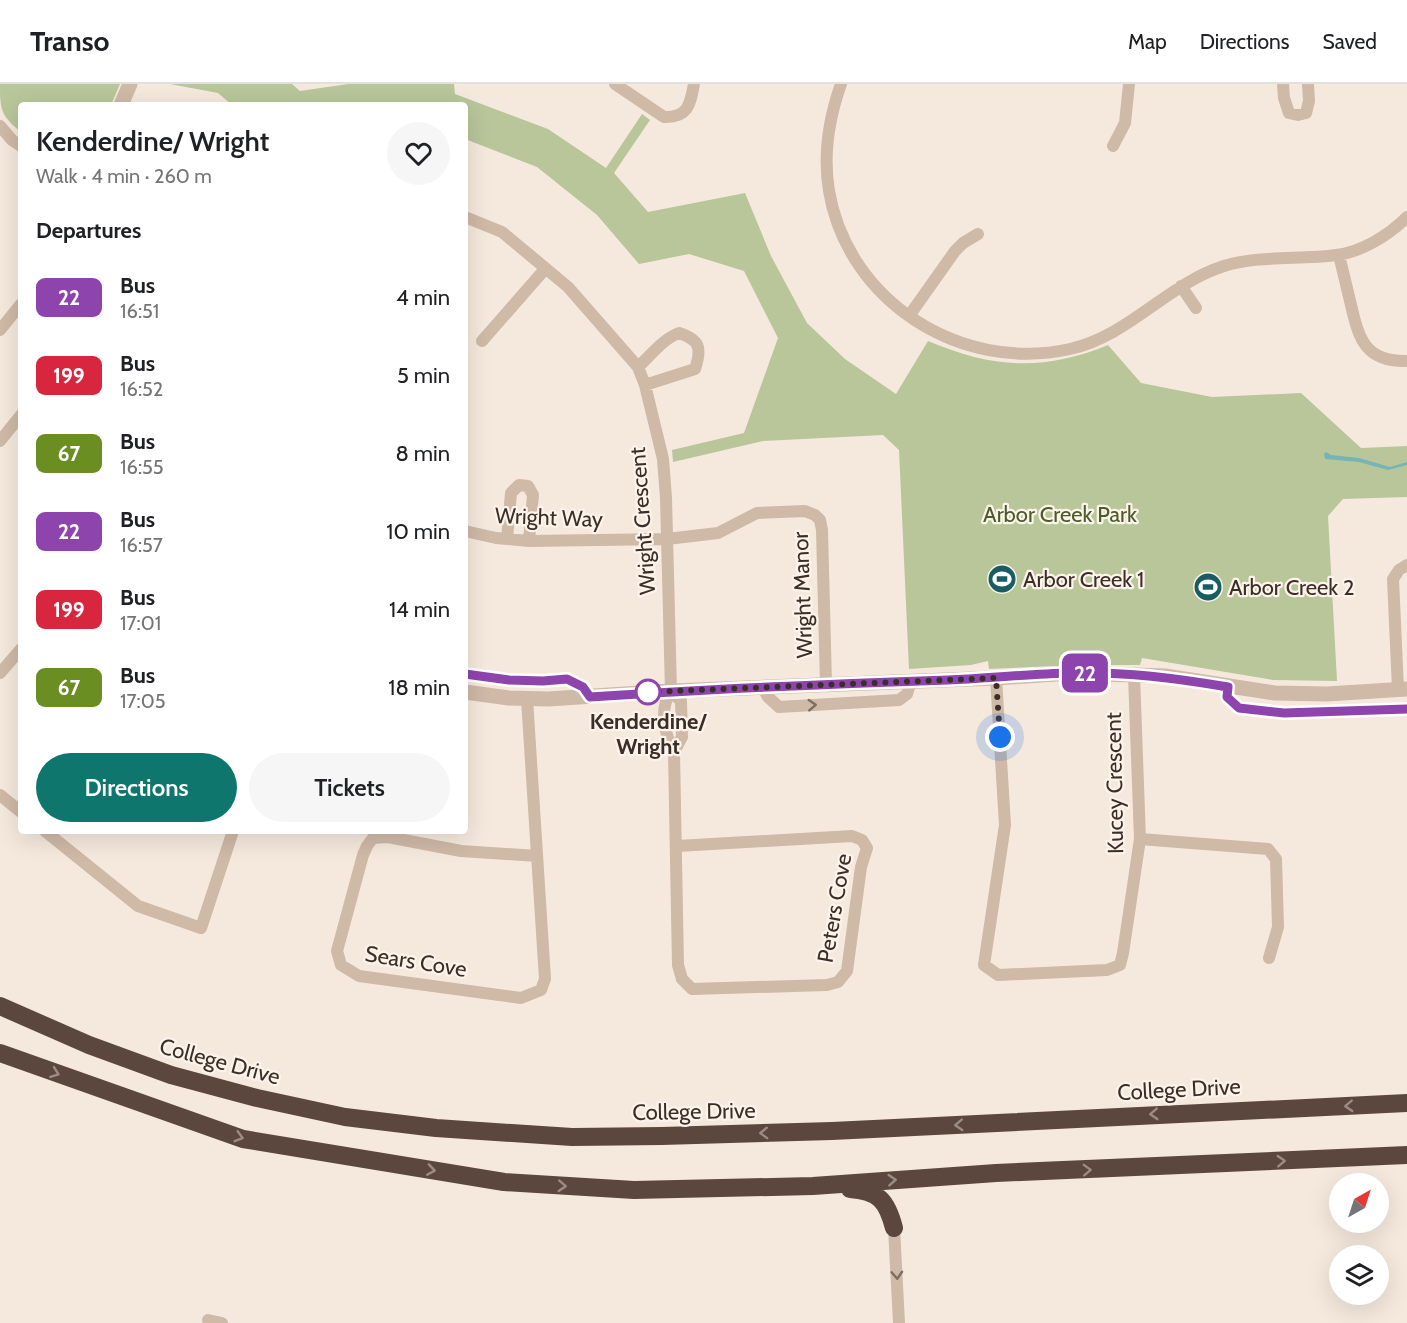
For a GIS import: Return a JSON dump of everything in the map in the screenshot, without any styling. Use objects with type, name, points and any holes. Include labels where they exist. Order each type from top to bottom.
[{"type":"highway","name":"College Drive","points":[[0,1006],[88,1045],[171,1075],[257,1098],[345,1117],[436,1128],[572,1137],[662,1136],[832,1131],[1407,1103]]},
{"type":"highway","points":[[0,1053],[243,1139],[504,1182],[634,1190],[813,1186],[996,1173],[1407,1155]]},
{"type":"highway","points":[[813,1186],[863,1190],[876,1195],[886,1204],[894,1228]]},
{"type":"street","points":[[122,102],[130,84]]},
{"type":"street","points":[[615,84],[664,117],[673,117],[681,116],[687,109],[691,102],[694,84]]},
{"type":"street","points":[[841,84],[830,128],[826,159],[829,191],[837,220],[851,252],[868,277],[888,299],[909,316],[944,337],[980,349],[1007,354],[1070,349],[1120,328],[1181,286],[1211,271],[1238,262],[1339,255],[1378,239],[1407,217]]},
{"type":"street","points":[[1113,146],[1125,123],[1129,84]]},
{"type":"street","points":[[1283,84],[1284,98],[1289,113],[1298,115],[1306,113],[1309,101],[1308,84]]},
{"type":"street","points":[[0,126],[18,144]]},
{"type":"street","name":"Wright Crescent","points":[[468,219],[501,232],[568,287],[638,367],[645,385],[663,459],[671,691]]},
{"type":"street","points":[[909,316],[955,251],[978,234]]},
{"type":"street","points":[[1339,255],[1358,333],[1367,347],[1375,354],[1384,359],[1407,361]]},
{"type":"street","points":[[482,341],[545,269]]},
{"type":"street","points":[[1181,286],[1196,308]]},
{"type":"street","points":[[0,330],[18,308]]},
{"type":"street","points":[[638,367],[668,337],[679,333],[692,337],[699,346],[700,356],[695,369],[645,385]]},
{"type":"street","points":[[0,441],[18,419]]},
{"type":"street","points":[[507,539],[511,493],[519,485],[528,486],[533,495],[529,541]]},
{"type":"street","name":"Wright Manor","points":[[667,539],[717,533],[757,513],[805,512],[815,515],[820,520],[822,530],[826,684]]},
{"type":"street","name":"Wright Way","points":[[468,532],[529,541],[667,539]]},
{"type":"street","points":[[468,692],[527,699],[590,697],[671,691],[1071,673],[1165,676],[1275,693],[1316,694],[1402,689],[1394,579],[1398,570],[1407,565]]},
{"type":"street","points":[[0,673],[18,652]]},
{"type":"street","points":[[468,674],[509,680],[567,679],[583,687],[590,697]]},
{"type":"street","name":"Kucey Crescent","points":[[996,678],[1005,825],[984,965],[998,975],[1107,970],[1120,965],[1124,953],[1140,839],[1134,675]]},
{"type":"street","points":[[763,688],[768,697],[778,706],[789,706],[899,700],[907,694],[911,681]]},
{"type":"street","points":[[1228,687],[1227,697],[1239,708],[1284,713],[1407,709]]},
{"type":"street","name":"Peters Cove","points":[[671,691],[681,701],[682,737],[674,752],[678,964],[682,980],[692,989],[827,985],[838,982],[847,971],[861,867],[867,848],[862,840],[852,836],[677,846]]},
{"type":"street","name":"Sears Cove","points":[[527,699],[537,856],[540,871],[545,979],[541,990],[521,998],[359,976],[341,965],[337,951],[363,855],[373,838],[388,837],[461,851],[537,856]]},
{"type":"street","points":[[0,795],[18,810]]},
{"type":"street","points":[[49,834],[138,906],[201,928],[232,834]]},
{"type":"street","points":[[1140,839],[1268,849],[1276,859],[1278,927],[1269,958]]},
{"type":"street","points":[[894,1228],[899,1323]]},
{"type":"street","points":[[208,1320],[222,1323]]},
{"type":"green space","points":[[0,84],[120,84],[112,102],[18,102],[18,129],[5,116],[0,100]]},
{"type":"green space","name":"Arbor Creek Park","points":[[170,84],[292,84],[300,91],[348,84],[454,84],[455,94],[548,129],[606,168],[642,114],[650,120],[614,173],[648,212],[745,193],[771,256],[807,323],[845,359],[896,394],[928,341],[974,357],[1017,363],[1061,360],[1108,345],[1141,383],[1212,397],[1301,393],[1361,448],[1407,446],[1407,497],[1343,499],[1328,516],[1337,681],[1273,680],[1142,658],[1140,665],[989,669],[988,661],[971,665],[909,669],[899,450],[883,435],[763,441],[673,462],[672,450],[744,433],[778,338],[744,271],[689,254],[639,264],[597,215],[537,167],[468,140],[468,102],[228,102],[218,93]]},
{"type":"water","points":[[1326,452],[1390,467],[1407,462],[1407,465],[1388,470],[1359,462],[1325,459]]},
{"type":"bus line","name":"22","points":[[468,674],[509,680],[567,679],[583,687],[590,697],[671,691],[1071,673],[1122,674],[1165,676],[1228,687],[1227,697],[1239,708],[1284,713],[1407,709]]},
{"type":"place","name":"Arbor Creek 1","points":[[1002,579]]},
{"type":"place","name":"Arbor Creek 2","points":[[1208,587]]},
{"type":"place","name":"Kenderdine/ Wright","points":[[648,692]]},
{"type":"route","points":[[648,692],[996,678],[1000,737]]}]
